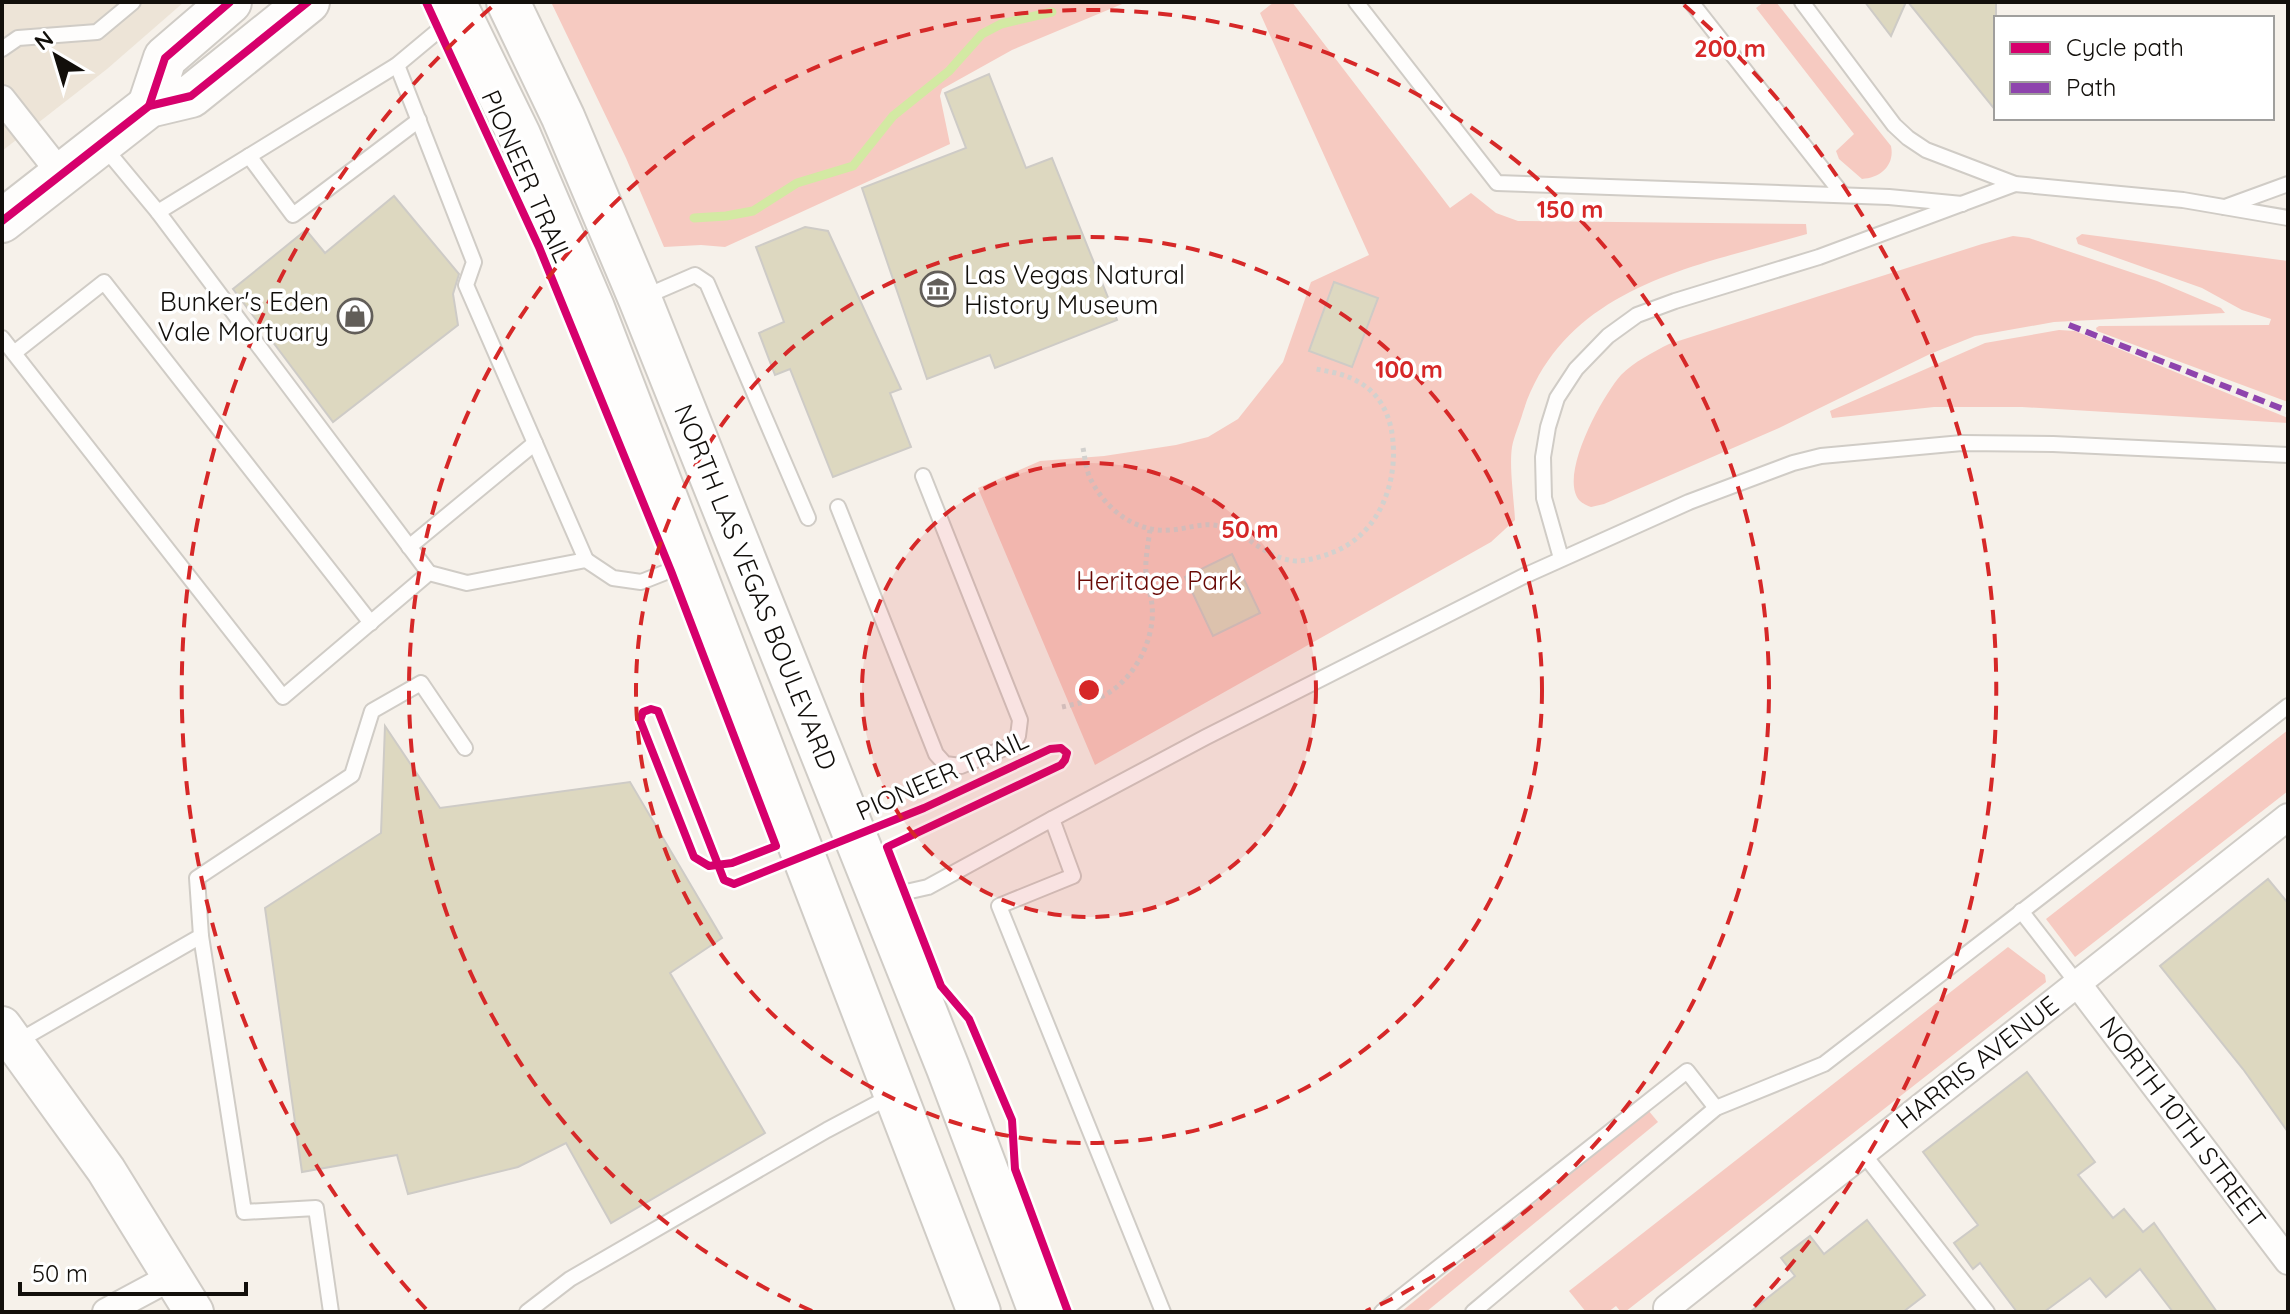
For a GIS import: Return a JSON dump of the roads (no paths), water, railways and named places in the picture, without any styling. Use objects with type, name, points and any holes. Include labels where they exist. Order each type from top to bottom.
[{"type":"main road","points":[[149,106],[165,58],[230,2]]},
{"type":"main road","points":[[2,221],[149,106],[191,96],[308,2]]},
{"type":"main road","name":"NORTH LAS VEGAS BOULEVARD","points":[[508,2],[563,117],[640,299],[948,1068],[1040,1312]]},
{"type":"main road","name":"NORTH LAS VEGAS BOULEVARD","points":[[457,7],[519,135],[593,308],[895,1094],[974,1310]]},
{"type":"main road","points":[[690,563],[739,543]]},
{"type":"main road","points":[[895,1094],[948,1068]]},
{"type":"street","points":[[2,99],[61,174]]},
{"type":"street","name":"HARRIS AVENUE","points":[[1668,1310],[1862,1152],[2285,825]]},
{"type":"street","name":"NORTH 10TH STREET","points":[[2077,983],[2288,1261]]},
{"type":"street","points":[[8,1034],[106,1170],[194,1312]]},
{"type":"street","points":[[106,1312],[173,1276]]},
{"type":"lane","points":[[2,49],[18,38],[97,32],[133,2]]},
{"type":"lane","points":[[1356,2],[1497,183],[1843,195],[1962,204]]},
{"type":"lane","points":[[1691,2],[1843,195]]},
{"type":"lane","points":[[1802,2],[1894,125],[1926,150],[2015,184],[2183,200],[2288,218]]},
{"type":"lane","points":[[158,212],[397,65],[457,7]]},
{"type":"lane","points":[[397,65],[474,262],[466,285],[586,560],[613,578],[641,582],[690,563]]},
{"type":"lane","points":[[249,156],[293,215],[419,120]]},
{"type":"lane","points":[[101,144],[158,212],[429,573],[467,583],[586,560]]},
{"type":"lane","points":[[1561,558],[1544,498],[1543,457],[1548,427],[1557,398],[1576,369],[1608,336],[1637,315],[1819,257],[2015,184]]},
{"type":"lane","points":[[2225,207],[2288,184]]},
{"type":"lane","points":[[640,299],[695,275],[707,283],[808,518]]},
{"type":"lane","points":[[14,353],[104,282],[371,623]]},
{"type":"lane","points":[[2,338],[283,697],[429,573]]},
{"type":"lane","points":[[409,547],[535,443]]},
{"type":"lane","points":[[877,894],[928,887],[1282,698],[1561,558],[1689,502],[1793,463],[1821,456],[1962,443],[2288,455]]},
{"type":"lane","points":[[838,507],[936,754],[945,764],[961,766],[1012,745],[1018,736],[1020,720],[923,476]]},
{"type":"lane","points":[[331,1312],[316,1208],[244,1212],[201,936],[197,878],[352,775],[372,711],[421,683],[465,748]]},
{"type":"lane","points":[[1473,1312],[1716,1108],[1824,1064],[2288,706]]},
{"type":"lane","points":[[1052,819],[1073,876],[999,906],[1163,1312]]},
{"type":"lane","points":[[2021,911],[2077,983]]},
{"type":"lane","points":[[8,1034],[201,936]]},
{"type":"lane","points":[[1382,1312],[1687,1071],[1716,1108]]},
{"type":"lane","points":[[527,1312],[570,1279],[809,1140],[895,1094]]},
{"type":"lane","points":[[1862,1152],[1987,1312]]},
{"type":"waterway","points":[[694,218],[753,211],[797,183],[853,166],[893,116],[949,71],[982,34],[1001,24],[1052,12]]},
{"type":"place","name":"Las Vegas Natural History Museum","points":[[938,289]]},
{"type":"place","name":"Bunker's Eden Vale Mortuary","points":[[355,316]]},
{"type":"park label","name":"Heritage Park","points":[[1159,580]]}]
